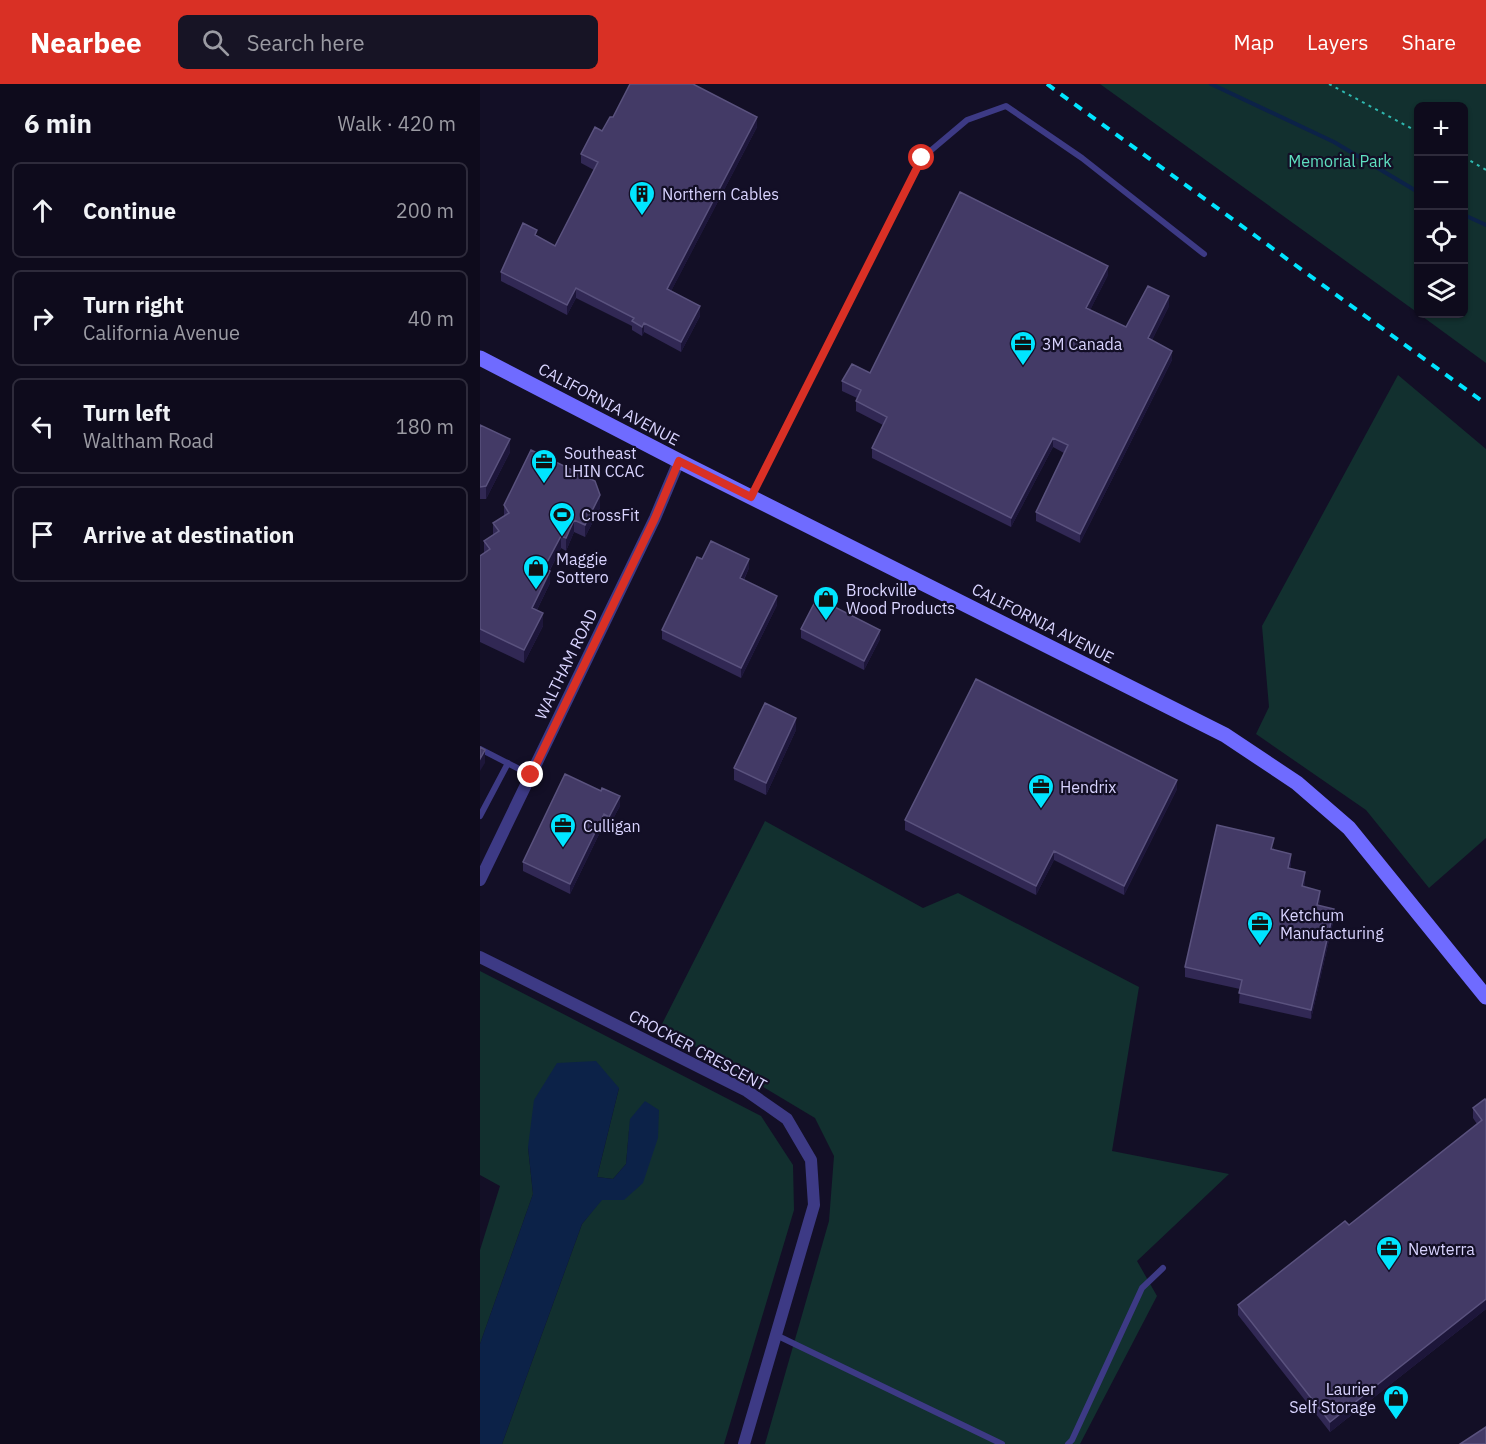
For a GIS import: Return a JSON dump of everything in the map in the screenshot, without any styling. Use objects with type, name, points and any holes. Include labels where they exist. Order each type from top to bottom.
[{"type":"street","name":"CALIFORNIA AVENUE","points":[[480,358],[679,461],[1225,735],[1297,783],[1349,828],[1486,998]]},
{"type":"street","name":"WALTHAM ROAD","points":[[480,880],[655,518],[679,461]]},
{"type":"street","name":"CROCKER CRESCENT","points":[[480,957],[747,1091],[787,1119],[811,1160],[814,1205],[744,1444]]},
{"type":"lane","points":[[751,497],[922,158],[967,120],[1006,106],[1082,158],[1204,254]]},
{"type":"lane","points":[[480,749],[531,775]]},
{"type":"lane","points":[[480,816],[508,763]]},
{"type":"lane","points":[[1068,1444],[1072,1440],[1142,1288],[1162,1268]]},
{"type":"lane","points":[[776,1335],[1002,1444]]},
{"type":"path","points":[[1329,84],[1414,129]]},
{"type":"path","points":[[1468,159],[1486,170]]},
{"type":"green space","name":"Memorial Park","points":[[1100,84],[1486,84],[1486,363],[1424,318],[1468,318],[1468,102],[1414,102],[1414,310]]},
{"type":"green space","points":[[1398,375],[1486,449],[1486,838],[1429,888],[1366,810],[1256,734],[1269,707],[1262,626]]},
{"type":"green space","points":[[765,821],[923,908],[958,893],[1139,987],[1112,1151],[1229,1174],[1137,1261],[1157,1296],[1080,1444],[765,1444],[829,1221],[834,1156],[815,1118],[661,1026]]},
{"type":"green space","points":[[480,971],[761,1116],[793,1165],[794,1210],[724,1444],[502,1444],[582,1224],[602,1199],[624,1200],[630,1119],[626,1164],[613,1179],[597,1177],[619,1088],[528,1147],[533,1194],[480,1344],[480,1250],[500,1186],[480,1175]]},
{"type":"water","points":[[596,1061],[619,1088],[597,1177],[613,1179],[626,1164],[630,1119],[645,1101],[659,1110],[658,1138],[643,1183],[624,1200],[602,1200],[582,1224],[502,1444],[480,1444],[480,1344],[533,1194],[528,1147],[534,1100],[557,1063]]},
{"type":"building","name":"Northern Cables","points":[[630,84],[693,84],[757,117],[667,289],[700,306],[681,342],[644,323],[642,327],[632,321],[634,318],[576,288],[567,305],[501,272],[523,223],[537,230],[535,235],[555,246],[598,162],[581,154],[595,127],[602,131],[610,117],[613,117]]},
{"type":"building","name":"3M Canada","points":[[960,192],[1108,266],[1086,308],[1126,327],[1148,286],[1169,296],[1148,338],[1172,351],[1080,534],[1036,512],[1068,445],[1053,438],[1011,518],[872,448],[887,417],[856,401],[861,390],[842,381],[852,364],[870,373]]},
{"type":"building","points":[[480,425],[510,439],[486,486],[480,487]]},
{"type":"building","points":[[531,450],[595,481],[600,495],[585,525],[574,520],[566,538],[561,536],[544,568],[550,571],[532,608],[543,613],[524,650],[480,629],[480,556],[490,549],[484,541],[499,531],[493,523],[509,513],[504,505]]},
{"type":"building","points":[[711,541],[749,559],[740,578],[777,596],[741,668],[662,630],[697,557],[702,559]]},
{"type":"building","points":[[817,598],[880,630],[864,661],[801,629]]},
{"type":"building","name":"Hendrix","points":[[976,679],[1177,780],[1124,886],[1054,851],[1036,886],[905,820]]},
{"type":"building","points":[[765,703],[796,718],[766,783],[734,768]]},
{"type":"building","points":[[480,747],[485,750],[480,759]]},
{"type":"building","name":"Culligan","points":[[565,774],[601,791],[602,788],[620,796],[609,817],[604,814],[570,884],[523,862]]},
{"type":"building","name":"Ketchum Manufacturing","points":[[1217,825],[1274,838],[1271,849],[1291,854],[1288,868],[1305,872],[1302,886],[1320,891],[1317,905],[1334,909],[1311,1010],[1239,993],[1242,980],[1185,967]]},
{"type":"building","name":"Newterra","points":[[1485,1099],[1486,1299],[1330,1422],[1238,1305],[1345,1221],[1349,1225],[1482,1120],[1473,1108]]},
{"type":"building","points":[[1486,1427],[1486,1444],[1460,1444]]},
{"type":"waterway","points":[[1211,84],[1334,142],[1414,190]]},
{"type":"waterway","points":[[1468,217],[1486,225]]},
{"type":"railway","points":[[1047,84],[1486,404]]},
{"type":"place","name":"Northern Cables","points":[[642,217]]},
{"type":"place","name":"3M Canada","points":[[1023,367]]},
{"type":"place","name":"Southeast LHIN CCAC","points":[[544,485]]},
{"type":"place","name":"CrossFit","points":[[562,538]]},
{"type":"place","name":"Maggie Sottero","points":[[536,591]]},
{"type":"place","name":"Brockville Wood Products","points":[[826,622]]},
{"type":"place","name":"Hendrix","points":[[1041,810]]},
{"type":"place","name":"Culligan","points":[[563,849]]},
{"type":"place","name":"Ketchum Manufacturing","points":[[1260,947]]},
{"type":"place","name":"Newterra","points":[[1389,1272]]},
{"type":"place","name":"Laurier Self Storage","points":[[1396,1421]]},
{"type":"route","points":[[531,775],[655,518],[679,461],[751,497],[819,358],[922,158]]}]
